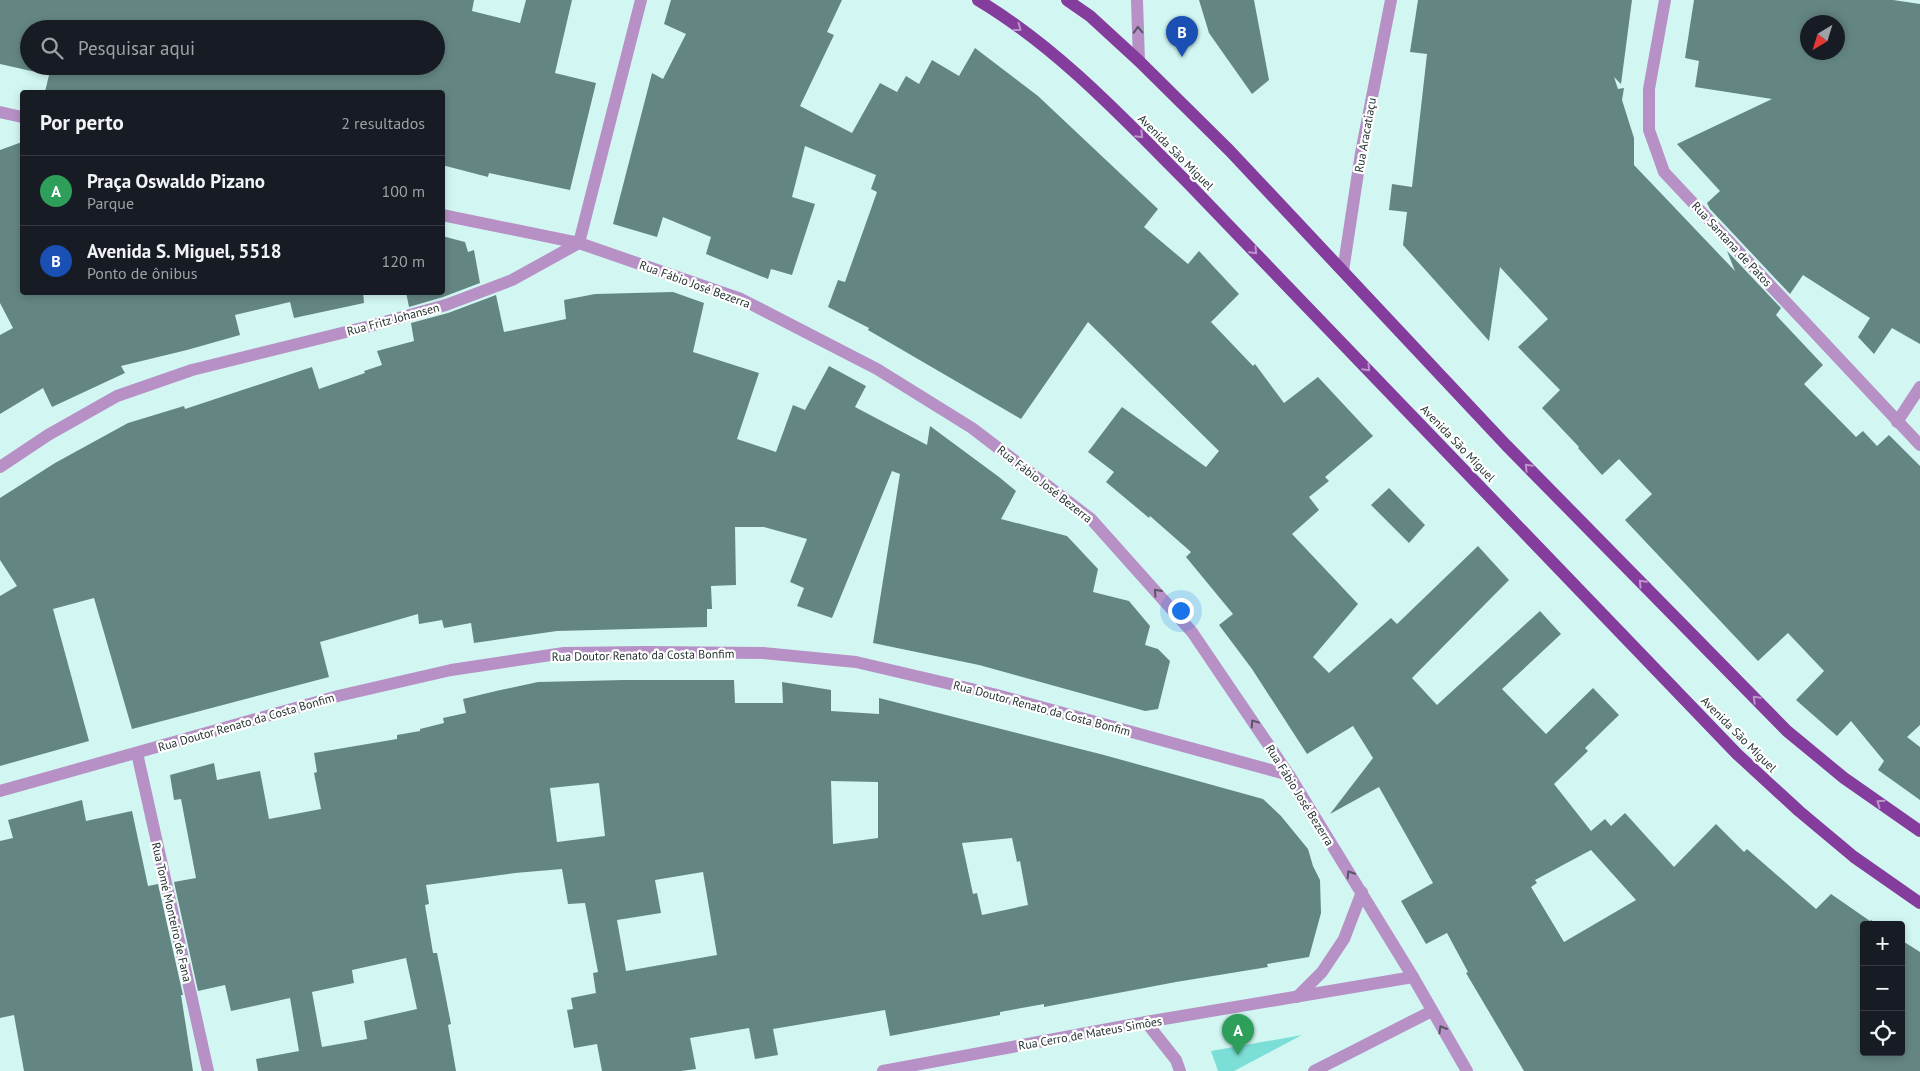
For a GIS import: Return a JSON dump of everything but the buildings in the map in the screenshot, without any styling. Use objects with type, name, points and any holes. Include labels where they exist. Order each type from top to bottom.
[{"type":"main road","name":"Avenida São Miguel","points":[[978,0],[1049,50],[1104,100],[1180,175],[1738,754],[1799,812],[1854,857],[1920,903]]},
{"type":"main road","points":[[1067,0],[1090,16],[1139,61],[1230,151],[1506,445],[1787,731],[1844,778],[1920,831]]},
{"type":"street","points":[[579,243],[641,0]]},
{"type":"street","points":[[1137,0],[1139,61]]},
{"type":"street","name":"Rua Aracatiaçu","points":[[1343,270],[1361,153],[1391,0]]},
{"type":"street","name":"Rua Santana de Patos","points":[[1665,0],[1649,90],[1649,130],[1664,172],[1920,445]]},
{"type":"street","points":[[0,112],[20,117]]},
{"type":"street","name":"Rua Fábio José Bezerra","points":[[445,216],[579,243],[741,299],[876,369],[972,428],[1091,519],[1192,632],[1289,775],[1362,892],[1467,1071]]},
{"type":"street","name":"Rua Fritz Johansen","points":[[0,467],[48,435],[117,396],[192,370],[370,326],[446,305],[512,280],[579,243]]},
{"type":"street","points":[[1897,422],[1920,387]]},
{"type":"street","name":"Rua Doutor Renato da Costa Bonfim","points":[[0,791],[338,696],[451,670],[564,653],[763,653],[856,662],[984,691],[1289,775]]},
{"type":"street","name":"Rua Tomé Monteiro de Fana","points":[[137,753],[208,1071]]},
{"type":"street","points":[[1297,997],[1322,972],[1344,939],[1362,892]]},
{"type":"street","name":"Rua Cerro de Mateus Simões","points":[[883,1071],[1146,1022],[1413,977]]},
{"type":"street","points":[[1314,1071],[1432,1011]]},
{"type":"street","points":[[1146,1022],[1176,1060],[1180,1071]]},
{"type":"shaded area","points":[[1302,1035],[1234,1071],[1218,1071],[1211,1051]]},
{"type":"place","name":"Avenida S. Miguel, 5518","points":[[1182,57]]},
{"type":"place","name":"Praça Oswaldo Pizano","points":[[1238,1055]]}]
